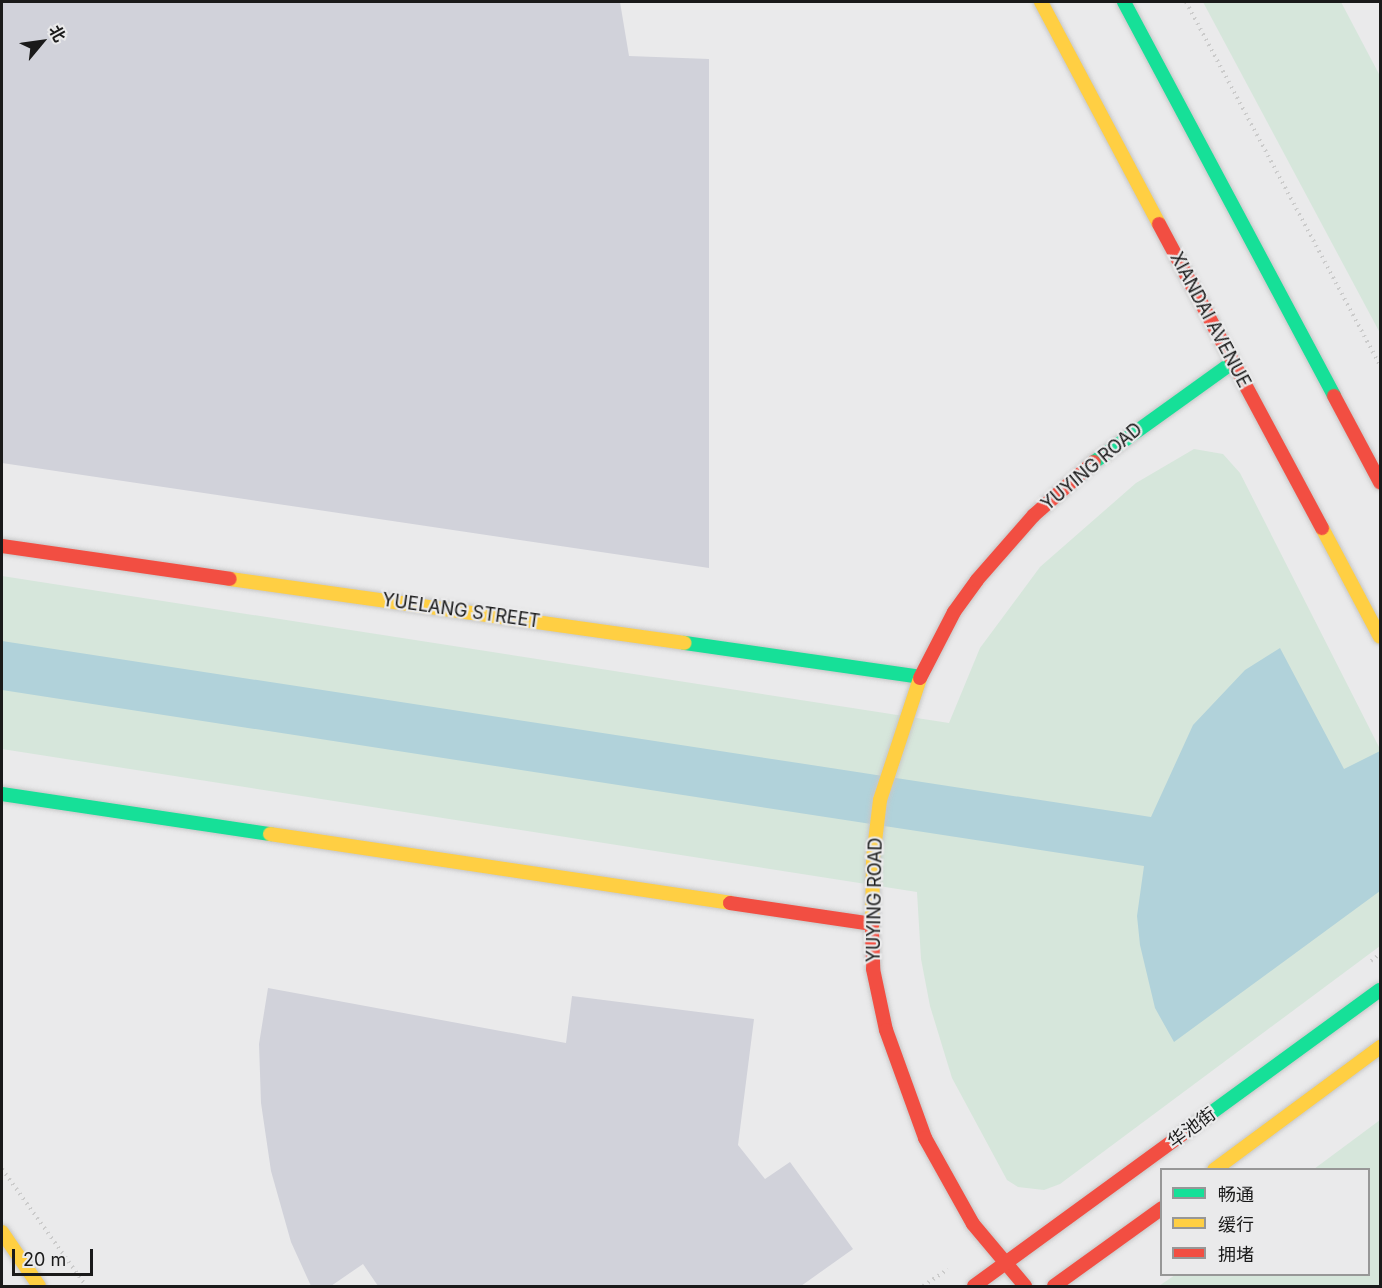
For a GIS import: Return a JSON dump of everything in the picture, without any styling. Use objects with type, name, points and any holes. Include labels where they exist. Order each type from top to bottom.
[{"type":"street","name":"XIANDAI AVENUE","points":[[1041,2],[1380,637]]},
{"type":"street","points":[[1124,2],[1380,482]]},
{"type":"street","name":"YUYING ROAD","points":[[1025,1287],[973,1224],[925,1138],[901,1080],[873,969],[873,858],[880,800],[897,738],[920,677],[954,612],[977,580],[1034,515],[1130,433],[1233,363]]},
{"type":"street","name":"YUELANG STREET","points":[[2,546],[920,677]]},
{"type":"street","points":[[2,794],[872,924]]},
{"type":"street","name":"华池街","points":[[974,1287],[1380,990]]},
{"type":"street","points":[[1217,1168],[1380,1047]]},
{"type":"street","points":[[1054,1287],[1160,1209]]},
{"type":"street","points":[[2,1232],[39,1287]]},
{"type":"path","points":[[1186,2],[1380,366]]},
{"type":"path","points":[[2,1169],[86,1287]]},
{"type":"green space","points":[[1203,2],[1341,2],[1380,76],[1380,333]]},
{"type":"green space","points":[[1194,449],[1223,454],[1240,473],[1380,749],[1380,946],[1060,1184],[1044,1190],[1018,1187],[1007,1180],[952,1078],[930,1006],[921,959],[917,892],[2,749],[2,576],[949,723],[980,648],[1040,567],[1136,483]]},
{"type":"green space","points":[[1380,1120],[1380,1286],[1159,1286],[1174,1276],[1370,1276],[1370,1168],[1315,1168]]},
{"type":"water","points":[[2,641],[1151,817],[1193,725],[1245,670],[1280,648],[1344,769],[1380,751],[1380,891],[1174,1042],[1155,1008],[1140,945],[1137,916],[1144,866],[2,690]]},
{"type":"building","points":[[2,2],[620,2],[629,56],[709,59],[709,568],[2,463]]},
{"type":"building","points":[[268,988],[566,1043],[572,996],[754,1019],[738,1145],[765,1179],[790,1162],[853,1249],[801,1286],[378,1286],[363,1264],[331,1286],[311,1286],[291,1242],[271,1171],[261,1103],[259,1044]]},
{"type":"traffic: fast","points":[[1124,2],[1334,396]]},
{"type":"traffic: fast","points":[[1094,462],[1232,363]]},
{"type":"traffic: fast","points":[[685,643],[920,677]]},
{"type":"traffic: fast","points":[[2,794],[270,834]]},
{"type":"traffic: fast","points":[[1185,1132],[1380,990]]},
{"type":"traffic: slow","points":[[1041,2],[1159,224]]},
{"type":"traffic: slow","points":[[1322,528],[1380,637]]},
{"type":"traffic: slow","points":[[230,579],[685,643]]},
{"type":"traffic: slow","points":[[872,932],[873,858],[880,800],[920,678]]},
{"type":"traffic: slow","points":[[270,834],[730,903]]},
{"type":"traffic: slow","points":[[1217,1168],[1380,1047]]},
{"type":"traffic: slow","points":[[2,1232],[39,1286]]},
{"type":"traffic: jam","points":[[1159,224],[1322,528]]},
{"type":"traffic: jam","points":[[1334,396],[1380,482]]},
{"type":"traffic: jam","points":[[920,678],[954,612],[977,580],[1034,515],[1094,462]]},
{"type":"traffic: jam","points":[[2,546],[230,579]]},
{"type":"traffic: jam","points":[[730,903],[872,924]]},
{"type":"traffic: jam","points":[[872,932],[873,969],[886,1030],[925,1138],[973,1224],[1025,1286]]},
{"type":"traffic: jam","points":[[974,1286],[1185,1132]]},
{"type":"traffic: jam","points":[[1054,1286],[1160,1209]]}]
